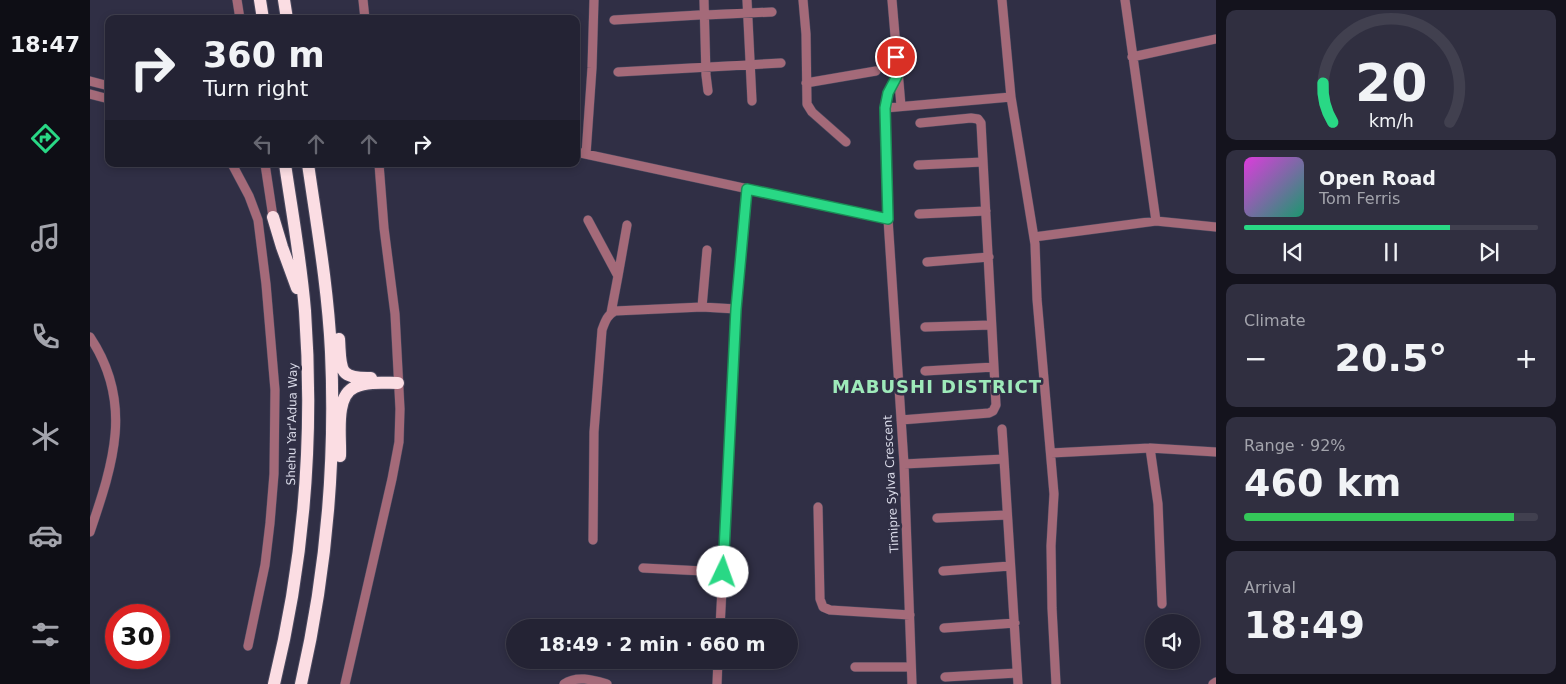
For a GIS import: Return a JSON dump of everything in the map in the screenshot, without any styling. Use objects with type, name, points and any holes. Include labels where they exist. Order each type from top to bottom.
[{"type":"highway","points":[[260,0],[262,15]]},
{"type":"highway","points":[[284,0],[286,15]]},
{"type":"highway","name":"Shehu Yar'Adua Way","points":[[274,684],[287,628],[303,520],[307,467],[308,416],[305,311],[285,167]]},
{"type":"highway","points":[[301,684],[320,588],[330,497],[332,448],[331,351],[326,290],[308,167]]},
{"type":"highway","points":[[273,217],[305,311]]},
{"type":"highway","points":[[326,290],[338,329],[342,367],[347,375],[358,378],[398,379]]},
{"type":"highway","points":[[330,497],[339,463],[341,407],[344,396],[351,389],[362,385],[398,379]]},
{"type":"street","points":[[237,0],[239,15]]},
{"type":"street","points":[[363,0],[365,15]]},
{"type":"street","points":[[594,0],[592,68],[581,153],[888,219]]},
{"type":"street","points":[[698,0],[702,15]]},
{"type":"street","points":[[704,0],[702,15],[708,91]]},
{"type":"street","points":[[747,0],[752,101]]},
{"type":"street","points":[[803,0],[806,34],[807,104],[812,112],[846,142]]},
{"type":"street","name":"Timipre Sylva Crescent","points":[[892,0],[901,106]]},
{"type":"street","points":[[1002,0],[1011,97],[1034,237],[1037,299],[1054,494],[1051,546],[1056,684]]},
{"type":"street","points":[[1125,0],[1156,221]]},
{"type":"street","points":[[614,20],[772,12]]},
{"type":"street","points":[[1132,57],[1216,39]]},
{"type":"street","points":[[618,72],[705,70],[781,64]]},
{"type":"street","points":[[806,82],[876,71]]},
{"type":"street","name":"Timipre Sylva Crescent","points":[[897,76],[888,93],[885,108],[888,219],[904,464],[912,684]]},
{"type":"street","points":[[90,81],[105,85]]},
{"type":"street","points":[[90,94],[105,98]]},
{"type":"street","points":[[885,108],[1011,97]]},
{"type":"street","points":[[901,420],[989,413],[994,411],[996,405],[981,123],[978,119],[920,123]]},
{"type":"street","points":[[918,165],[984,162]]},
{"type":"street","points":[[234,167],[249,196],[258,220],[266,284],[275,390],[274,466],[270,523],[265,565],[248,646]]},
{"type":"street","points":[[265,167],[273,217]]},
{"type":"street","points":[[345,684],[399,442],[395,314],[384,228],[379,167]]},
{"type":"street","points":[[720,619],[736,309],[747,189]]},
{"type":"street","points":[[919,214],[986,211]]},
{"type":"street","points":[[588,220],[618,276]]},
{"type":"street","points":[[1034,237],[1156,221],[1216,227]]},
{"type":"street","points":[[611,313],[627,225]]},
{"type":"street","points":[[702,307],[707,250]]},
{"type":"street","points":[[927,262],[989,257]]},
{"type":"street","points":[[593,540],[594,432],[602,330],[605,320],[615,311],[702,307],[736,309]]},
{"type":"street","points":[[925,327],[991,325]]},
{"type":"street","points":[[90,337],[108,371],[115,402],[117,426],[114,450],[100,504],[90,532]]},
{"type":"street","points":[[925,371],[994,367]]},
{"type":"street","points":[[1002,429],[1018,684]]},
{"type":"street","points":[[1051,453],[1150,448],[1216,452]]},
{"type":"street","points":[[1150,448],[1158,504],[1162,604]]},
{"type":"street","points":[[904,464],[1004,459]]},
{"type":"street","points":[[818,507],[820,599],[823,607],[830,610],[910,616]]},
{"type":"street","points":[[937,518],[1007,515]]},
{"type":"street","points":[[943,571],[1010,566]]},
{"type":"street","points":[[644,568],[723,572]]},
{"type":"street","points":[[944,628],[1015,623]]},
{"type":"street","points":[[854,667],[912,667]]},
{"type":"street","points":[[717,684],[718,669]]},
{"type":"street","points":[[945,677],[1017,673]]},
{"type":"street","points":[[564,684],[571,679],[586,679],[607,684]]},
{"type":"district","name":"MABUSHI DISTRICT","points":[[937,387]]},
{"type":"route","points":[[723,572],[736,309],[747,189],[888,219],[885,108],[888,93],[897,76],[896,57]]}]
